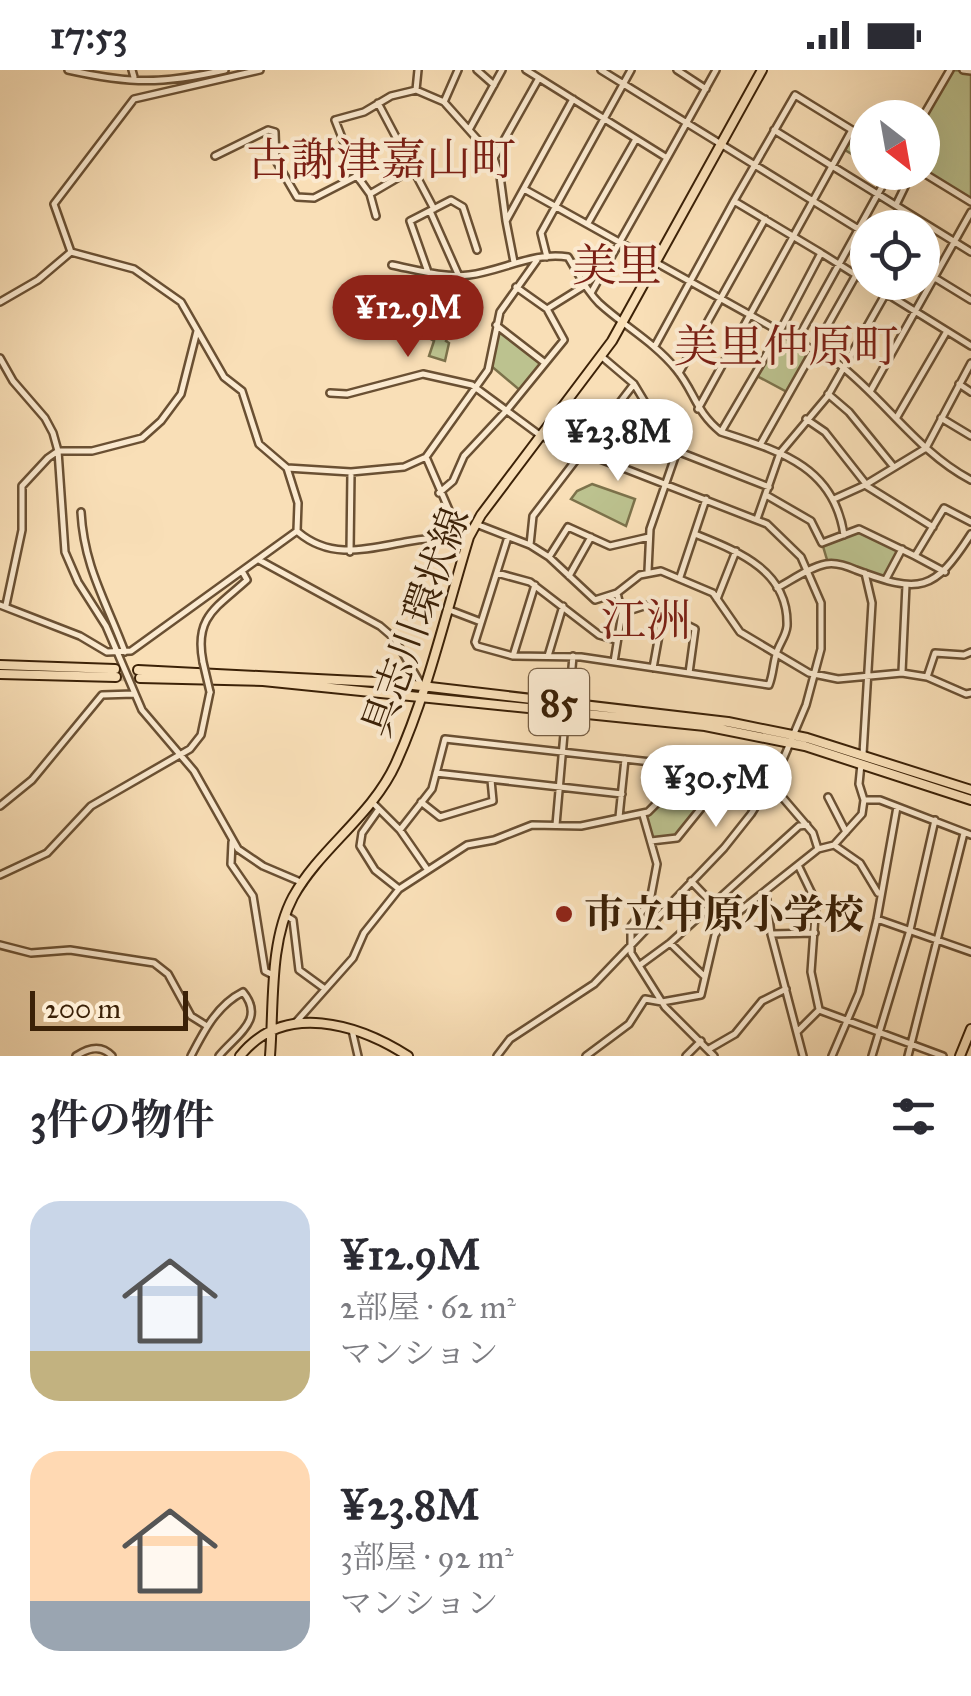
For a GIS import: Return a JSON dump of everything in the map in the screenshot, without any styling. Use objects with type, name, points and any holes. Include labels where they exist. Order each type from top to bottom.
[{"type":"main road","name":"具志川環状線","points":[[270,1056],[285,915],[303,883],[376,806],[395,766],[421,691],[469,537],[622,321],[762,70]]},
{"type":"main road","points":[[0,665],[116,673],[0,674]]},
{"type":"main road","name":"85","points":[[139,674],[421,691],[705,726],[793,739],[971,790]]},
{"type":"main road","name":"85","points":[[862,759],[971,800]]},
{"type":"main road","points":[[240,1056],[272,1031],[297,1022],[352,1030],[408,1056]]},
{"type":"main road","points":[[960,1056],[971,1029]]},
{"type":"street","points":[[68,70],[119,81],[157,82],[225,70]]},
{"type":"street","points":[[71,252],[54,204],[134,99],[260,70]]},
{"type":"street","points":[[416,90],[418,70]]},
{"type":"street","points":[[444,102],[458,70]]},
{"type":"street","points":[[476,70],[494,86]]},
{"type":"street","points":[[469,130],[502,70]]},
{"type":"street","points":[[526,70],[667,158]]},
{"type":"street","points":[[600,70],[850,225]]},
{"type":"street","points":[[547,257],[541,233],[631,70]]},
{"type":"street","points":[[677,70],[706,88]]},
{"type":"street","points":[[590,293],[716,70]]},
{"type":"street","points":[[932,100],[950,70]]},
{"type":"street","points":[[963,70],[971,71]]},
{"type":"street","points":[[494,158],[538,78]]},
{"type":"street","points":[[376,216],[370,194],[358,176],[335,120],[364,112],[391,96],[416,90],[444,102],[494,158],[514,262]]},
{"type":"street","points":[[655,346],[795,95],[852,130],[698,409]]},
{"type":"street","points":[[506,221],[572,99]]},
{"type":"street","points":[[378,103],[432,210],[458,274]]},
{"type":"street","points":[[214,156],[268,130],[275,132],[276,161],[297,197],[314,198],[358,176]]},
{"type":"street","points":[[774,130],[971,252]]},
{"type":"street","points":[[588,224],[636,139]]},
{"type":"street","points":[[370,194],[412,170]]},
{"type":"street","points":[[940,183],[971,202]]},
{"type":"street","points":[[524,189],[844,368],[871,390],[926,448],[971,480]]},
{"type":"street","points":[[868,210],[880,190]]},
{"type":"street","points":[[896,205],[903,190]]},
{"type":"street","points":[[428,272],[410,220],[450,200],[463,207],[477,250]]},
{"type":"street","points":[[734,201],[850,272]]},
{"type":"street","points":[[940,269],[971,212]]},
{"type":"street","points":[[679,373],[765,219]]},
{"type":"street","points":[[796,342],[850,243]]},
{"type":"street","points":[[0,302],[38,280],[71,252]]},
{"type":"street","points":[[71,252],[120,263],[160,284],[186,307],[224,377],[242,391],[259,444],[287,468],[298,503],[298,531]]},
{"type":"street","points":[[721,432],[821,253]]},
{"type":"street","points":[[392,265],[467,276],[514,262],[568,257],[590,293],[655,346],[679,373],[698,409],[721,432],[780,453],[806,468],[840,508],[844,534]]},
{"type":"street","points":[[287,468],[351,472],[404,467],[426,457],[490,366],[496,324],[537,260]]},
{"type":"street","points":[[940,281],[971,300]]},
{"type":"street","points":[[547,310],[584,286]]},
{"type":"street","points":[[760,445],[850,286]]},
{"type":"street","points":[[440,493],[453,482],[464,456],[564,340],[547,310],[516,288]]},
{"type":"street","points":[[757,519],[780,453],[828,394],[882,300]]},
{"type":"street","points":[[898,300],[971,346]]},
{"type":"street","points":[[871,390],[922,300]]},
{"type":"street","points":[[496,324],[545,363]]},
{"type":"street","points":[[198,328],[181,394],[161,421],[142,438],[92,450],[58,451],[22,486],[22,530],[3,605],[39,623],[80,636],[107,652],[132,651],[298,531]]},
{"type":"street","points":[[897,417],[948,331]]},
{"type":"street","points":[[600,356],[634,384],[666,439],[677,450],[769,486]]},
{"type":"street","points":[[0,358],[45,418],[58,451],[65,552],[122,652]]},
{"type":"street","points":[[834,499],[926,448],[971,363]]},
{"type":"street","points":[[0,377],[7,372]]},
{"type":"street","points":[[330,393],[347,394],[430,373],[477,388],[541,436],[757,519],[789,542],[810,570],[822,614],[822,638],[814,675],[793,739],[771,784],[740,830],[586,991],[510,1038],[497,1056]]},
{"type":"street","points":[[530,545],[533,516],[634,384]]},
{"type":"street","points":[[959,384],[971,392]]},
{"type":"street","points":[[828,394],[849,412],[893,466]]},
{"type":"street","points":[[607,418],[666,439]]},
{"type":"street","points":[[941,418],[971,436]]},
{"type":"street","points":[[806,419],[825,432],[866,484],[933,527]]},
{"type":"street","points":[[648,572],[650,537],[677,450]]},
{"type":"street","points":[[426,457],[459,533],[469,537]]},
{"type":"street","points":[[350,552],[351,472]]},
{"type":"street","points":[[766,495],[812,521],[822,543],[859,529],[945,572]]},
{"type":"street","points":[[680,578],[706,499]]},
{"type":"street","points":[[915,556],[944,508],[971,522]]},
{"type":"street","points":[[82,512],[88,561],[134,694],[148,720],[194,771],[232,842],[263,866],[303,883]]},
{"type":"street","points":[[476,524],[530,545],[549,557],[595,600],[617,593],[648,572],[661,570],[680,578],[713,593],[740,632],[814,675],[838,680],[902,674],[927,677],[971,693]]},
{"type":"street","points":[[549,557],[568,526],[610,546],[650,537]]},
{"type":"street","points":[[298,531],[331,549],[350,552],[404,542],[469,537]]},
{"type":"street","points":[[508,537],[477,646],[513,656],[573,656],[769,685],[787,623],[777,588],[757,562],[695,534]]},
{"type":"street","points":[[777,588],[828,563],[906,585],[927,581],[945,572],[971,534]]},
{"type":"street","points":[[569,576],[591,537]]},
{"type":"street","points":[[886,579],[902,549]]},
{"type":"street","points":[[717,599],[736,551]]},
{"type":"street","points":[[258,559],[380,626],[394,638],[421,691]]},
{"type":"street","points":[[0,876],[48,854],[92,806],[190,749],[201,734],[210,692],[198,639],[203,622],[248,580],[242,570]]},
{"type":"street","points":[[497,573],[535,585],[599,635],[616,640]]},
{"type":"street","points":[[586,1056],[630,1024],[645,999],[662,1002],[701,995],[714,935],[818,849],[834,844],[862,814],[864,800],[859,784],[872,603],[865,573]]},
{"type":"street","points":[[513,656],[535,585]]},
{"type":"street","points":[[902,674],[906,585]]},
{"type":"street","points":[[614,662],[622,613],[617,593]]},
{"type":"street","points":[[548,656],[563,606]]},
{"type":"street","points":[[622,613],[646,606],[694,629],[689,672]]},
{"type":"street","points":[[446,610],[481,622]]},
{"type":"street","points":[[653,668],[663,613]]},
{"type":"street","points":[[927,677],[935,653],[971,652]]},
{"type":"street","points":[[556,824],[573,656]]},
{"type":"street","points":[[0,806],[32,780],[102,696],[134,694]]},
{"type":"street","points":[[400,830],[432,789],[445,739],[731,768],[762,797]]},
{"type":"street","points":[[619,818],[626,759]]},
{"type":"street","points":[[297,1022],[353,958],[364,933],[399,888],[468,845],[532,825],[581,826],[643,815],[656,804],[660,763]]},
{"type":"street","points":[[651,842],[677,838],[732,774],[731,768]]},
{"type":"street","points":[[436,773],[622,794]]},
{"type":"street","points":[[421,802],[440,818],[493,800],[492,780]]},
{"type":"street","points":[[771,784],[807,825],[818,849]]},
{"type":"street","points":[[828,797],[846,832]]},
{"type":"street","points":[[864,800],[880,800],[968,834],[908,1056]]},
{"type":"street","points":[[399,888],[375,870],[360,846],[376,806],[400,830],[427,869]]},
{"type":"street","points":[[832,1056],[859,993],[898,807]]},
{"type":"street","points":[[643,815],[656,864],[650,901],[632,926],[631,953],[662,1002],[714,1056]]},
{"type":"street","points":[[872,1056],[910,930],[935,820]]},
{"type":"street","points":[[640,965],[670,943],[799,826],[807,825]]},
{"type":"street","points":[[232,842],[231,864],[253,896],[264,970],[276,976]]},
{"type":"street","points":[[834,844],[860,863],[880,895]]},
{"type":"street","points":[[799,867],[816,902],[811,972],[820,1010]]},
{"type":"street","points":[[691,881],[733,918]]},
{"type":"street","points":[[766,893],[771,934],[803,1056]]},
{"type":"street","points":[[650,901],[663,912]]},
{"type":"street","points":[[285,915],[294,920],[299,970],[325,989]]},
{"type":"street","points":[[877,919],[971,952]]},
{"type":"street","points":[[771,934],[814,933]]},
{"type":"street","points":[[670,943],[705,977]]},
{"type":"street","points":[[0,945],[31,953],[70,950],[154,963],[168,974],[191,1016],[207,1026]]},
{"type":"street","points":[[709,1049],[735,1034],[762,1002],[786,989]]},
{"type":"street","points":[[191,1056],[207,1026],[230,998],[244,992],[253,1016],[249,1026],[219,1056]]},
{"type":"street","points":[[820,1010],[943,1056]]},
{"type":"street","points":[[798,1031],[820,1010]]},
{"type":"street","points":[[352,1030],[358,1056]]},
{"type":"street","points":[[686,1056],[701,1041]]},
{"type":"street","points":[[76,1056],[95,1048],[107,1050],[112,1056]]},
{"type":"green space","points":[[950,70],[971,71],[971,202],[940,183],[940,100],[932,100]]},
{"type":"green space","points":[[442,293],[475,293],[475,304],[462,308],[446,341],[449,343],[445,361],[429,356],[434,341],[424,335]]},
{"type":"green space","points":[[495,324],[545,363],[522,392],[490,365]]},
{"type":"green space","points":[[779,333],[813,352],[789,393],[755,375]]},
{"type":"green space","points":[[592,484],[635,499],[626,526],[571,499],[577,491]]},
{"type":"green space","points":[[859,529],[902,549],[886,579],[828,563],[822,543]]},
{"type":"green space","points":[[663,759],[731,767],[675,838],[651,841],[643,815],[655,804]]},
{"type":"tunnel","points":[[116,677],[140,678]]},
{"type":"place","name":"市立中原小学校","points":[[564,914]]},
{"type":"district","name":"古謝津嘉山町","points":[[381,159]]},
{"type":"district","name":"美里","points":[[617,265]]},
{"type":"district","name":"美里仲原町","points":[[786,346]]},
{"type":"district","name":"江洲","points":[[646,620]]}]
